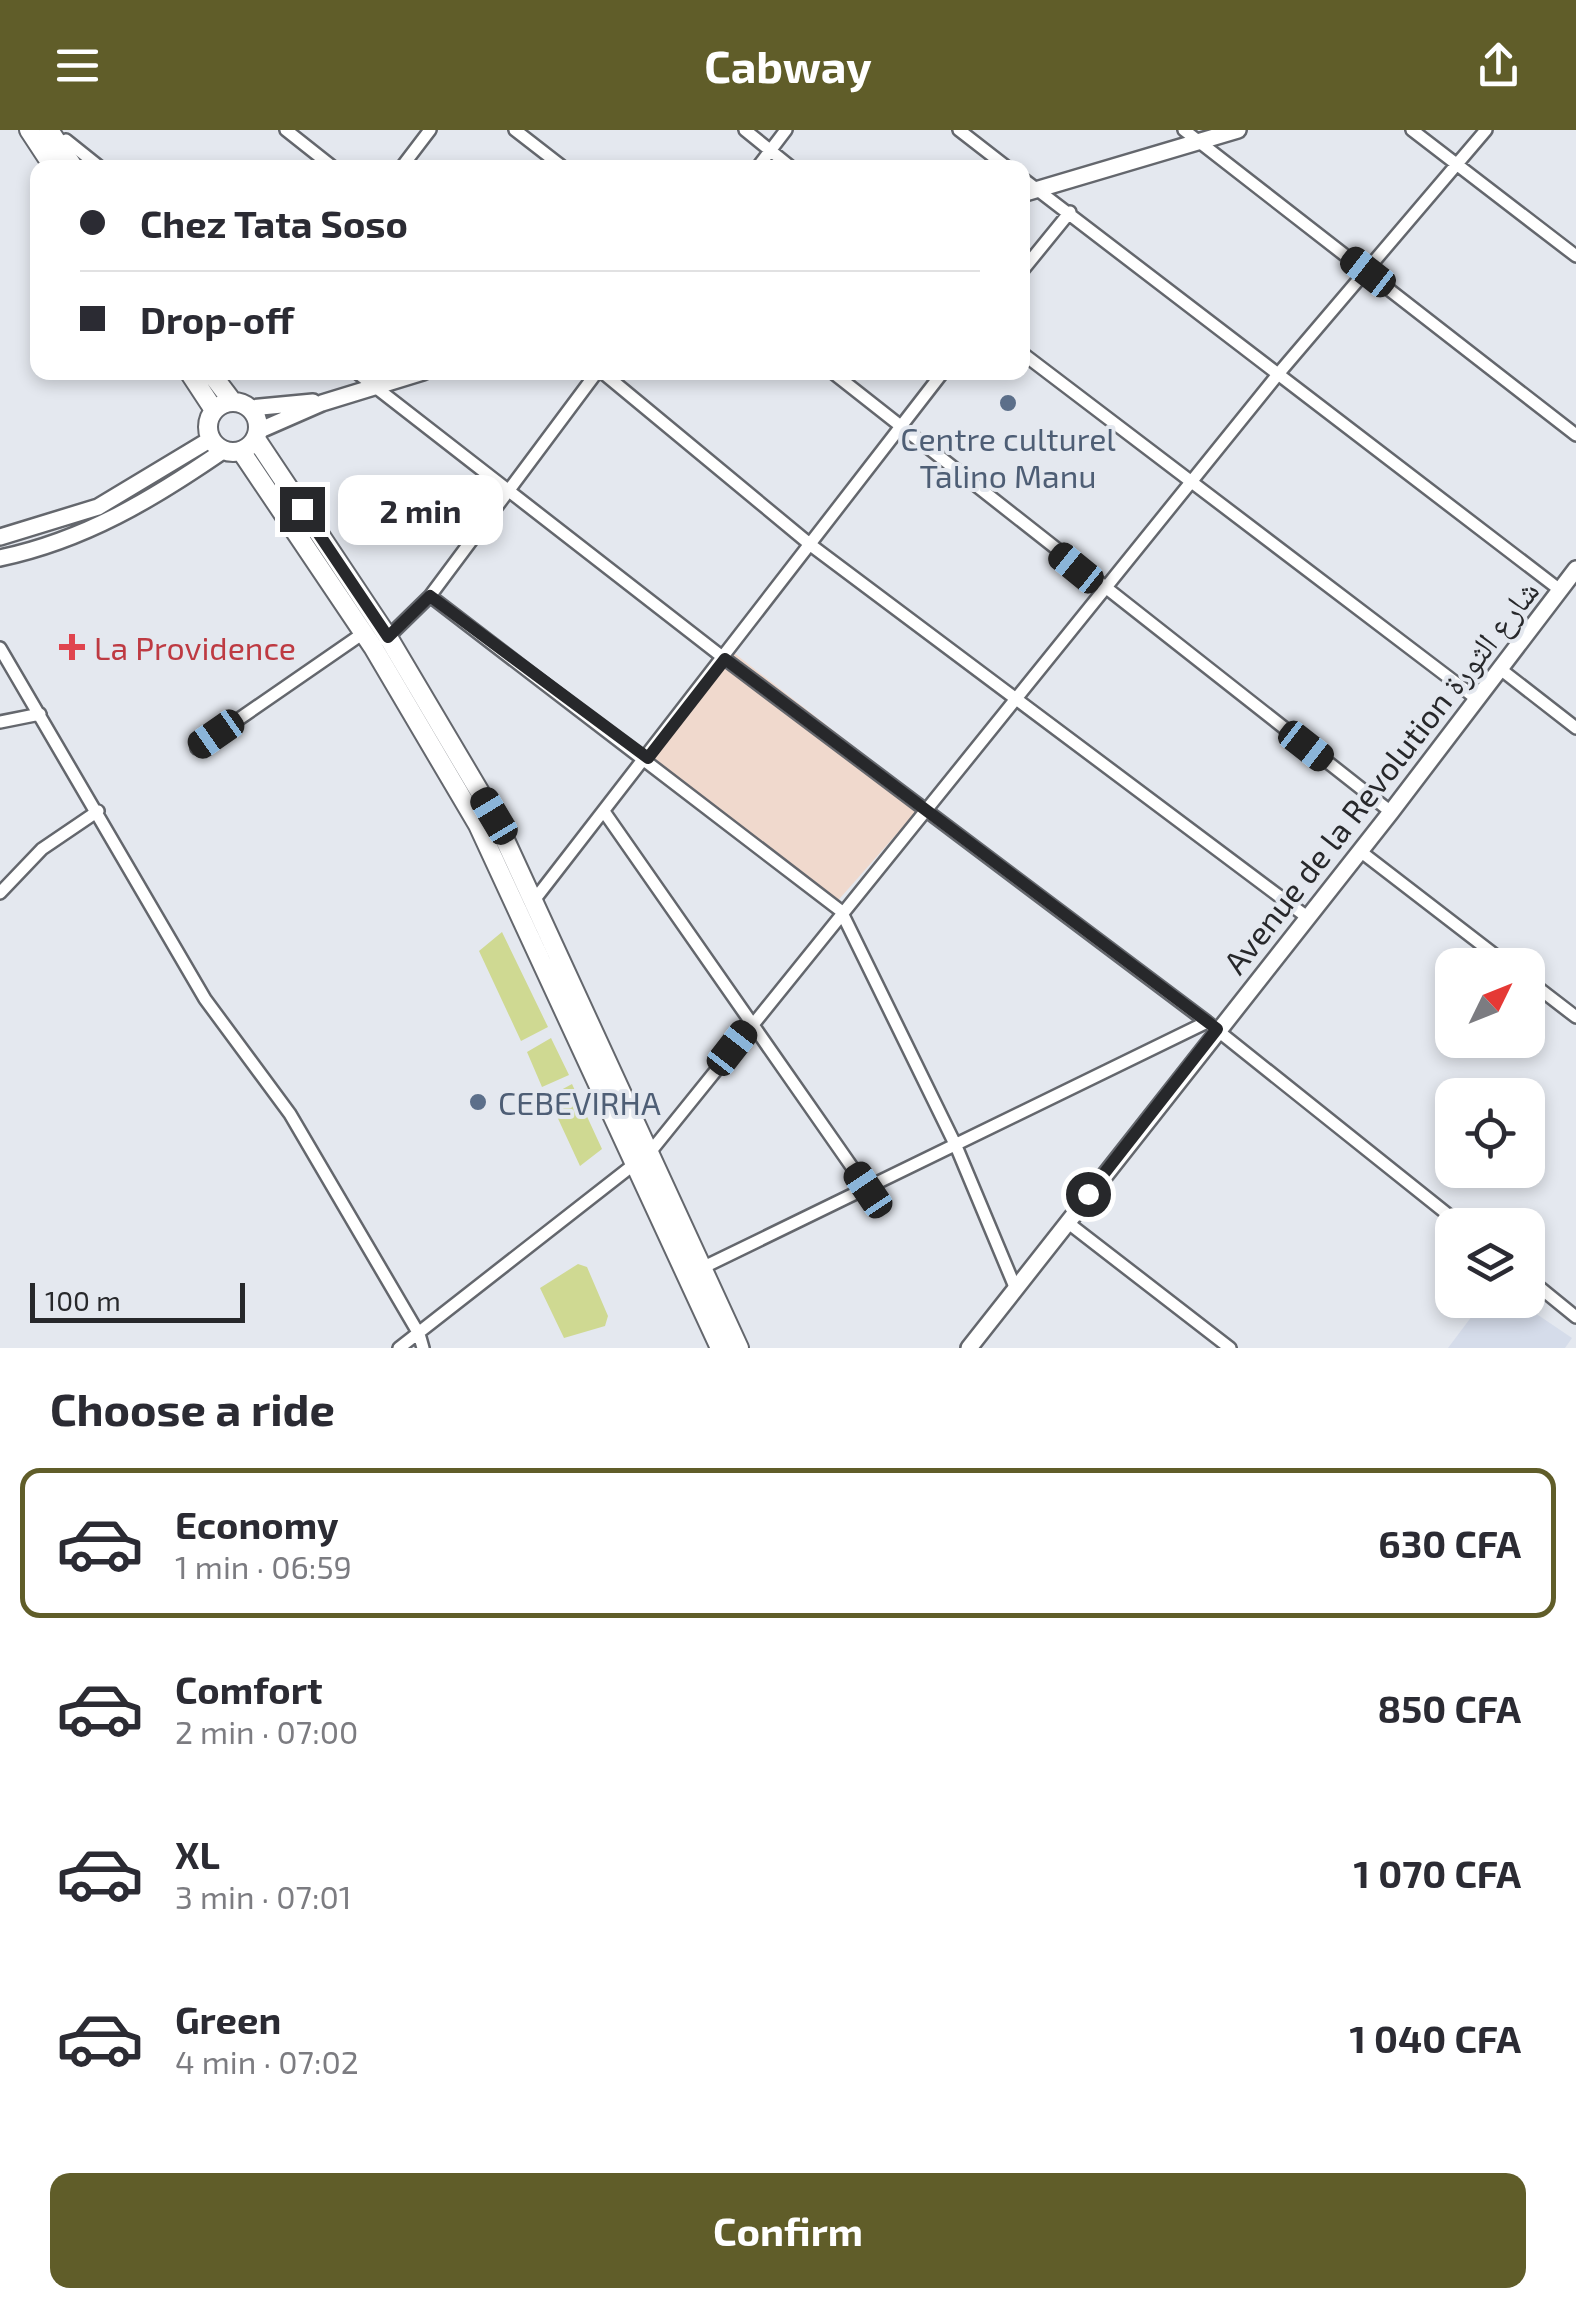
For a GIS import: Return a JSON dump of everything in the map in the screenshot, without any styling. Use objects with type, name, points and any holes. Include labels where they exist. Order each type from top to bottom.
[{"type":"main road","points":[[29,130],[58,144]]},
{"type":"main road","points":[[194,380],[214,410]]},
{"type":"main road","points":[[216,380],[232,402],[250,408],[238,442]]},
{"type":"main road","points":[[232,402],[214,410],[208,427],[238,442],[374,639]]},
{"type":"main road","points":[[238,442],[374,639],[528,907],[651,1151],[740,1348]]},
{"type":"main road","points":[[528,907],[633,1165],[720,1348]]},
{"type":"street","points":[[286,130],[324,160]]},
{"type":"street","points":[[407,160],[430,130]]},
{"type":"street","points":[[515,130],[554,160]]},
{"type":"street","points":[[745,130],[782,160]]},
{"type":"street","points":[[763,160],[786,130]]},
{"type":"street","points":[[959,130],[998,160]]},
{"type":"street","points":[[1184,130],[1576,435]]},
{"type":"street","points":[[1030,191],[1238,130]]},
{"type":"street","points":[[1412,130],[1576,256]]},
{"type":"street","points":[[400,1348],[651,1151],[841,910],[1017,700],[1189,483],[1486,130]]},
{"type":"street","points":[[58,144],[87,160]]},
{"type":"street","points":[[1030,191],[1070,212],[1560,590]]},
{"type":"street","points":[[1030,260],[1070,212]]},
{"type":"street","points":[[1030,359],[1477,700]]},
{"type":"street","points":[[365,380],[725,659],[1212,1025],[1440,1208]]},
{"type":"street","points":[[0,538],[98,507],[322,402],[394,380]]},
{"type":"street","points":[[197,748],[374,639],[430,596],[593,380]]},
{"type":"street","points":[[609,380],[812,546],[1307,917]]},
{"type":"street","points":[[842,380],[1105,592],[1391,812]]},
{"type":"street","points":[[528,907],[725,659],[937,380]]},
{"type":"street","points":[[250,408],[322,402]]},
{"type":"street","points":[[0,558],[37,550],[112,522],[238,442]]},
{"type":"street","name":"Avenue de la Revolution شارع الثورة","points":[[969,1348],[1212,1025],[1360,851],[1576,569]]},
{"type":"street","points":[[430,596],[648,758],[841,910],[956,1146],[1015,1287]]},
{"type":"street","points":[[0,648],[98,810],[205,1000],[290,1114],[420,1334],[423,1348]]},
{"type":"street","points":[[1499,668],[1576,728]]},
{"type":"street","points":[[0,722],[40,714]]},
{"type":"street","points":[[0,893],[42,849],[98,810]]},
{"type":"street","points":[[605,813],[868,1190]]},
{"type":"street","points":[[1360,851],[1486,948]]},
{"type":"street","points":[[1545,993],[1576,1018]]},
{"type":"street","points":[[704,1267],[1212,1025]]},
{"type":"street","points":[[1067,1222],[1230,1348]]},
{"type":"street","points":[[1545,1292],[1576,1317]]},
{"type":"shaded area","points":[[734,653],[925,802],[834,905],[646,758]]},
{"type":"shaded area","points":[[1470,1318],[1543,1318],[1572,1338],[1565,1348],[1448,1348]]},
{"type":"green space","points":[[502,932],[548,1027],[521,1041],[479,951]]},
{"type":"green space","points":[[551,1038],[569,1075],[542,1087],[527,1052]]},
{"type":"green space","points":[[572,1084],[602,1149],[580,1166],[548,1097]]},
{"type":"green space","points":[[578,1264],[587,1267],[608,1316],[605,1326],[564,1338],[540,1288]]},
{"type":"place","name":"Centre culturel Talino Manu","points":[[1008,403]]},
{"type":"place","name":"La Providence","points":[[72,647]]},
{"type":"place","name":"CEBEVIRHA","points":[[478,1102]]},
{"type":"route","points":[[302,509],[388,637],[430,596],[648,758],[725,659],[1217,1029],[1088,1194]]}]
